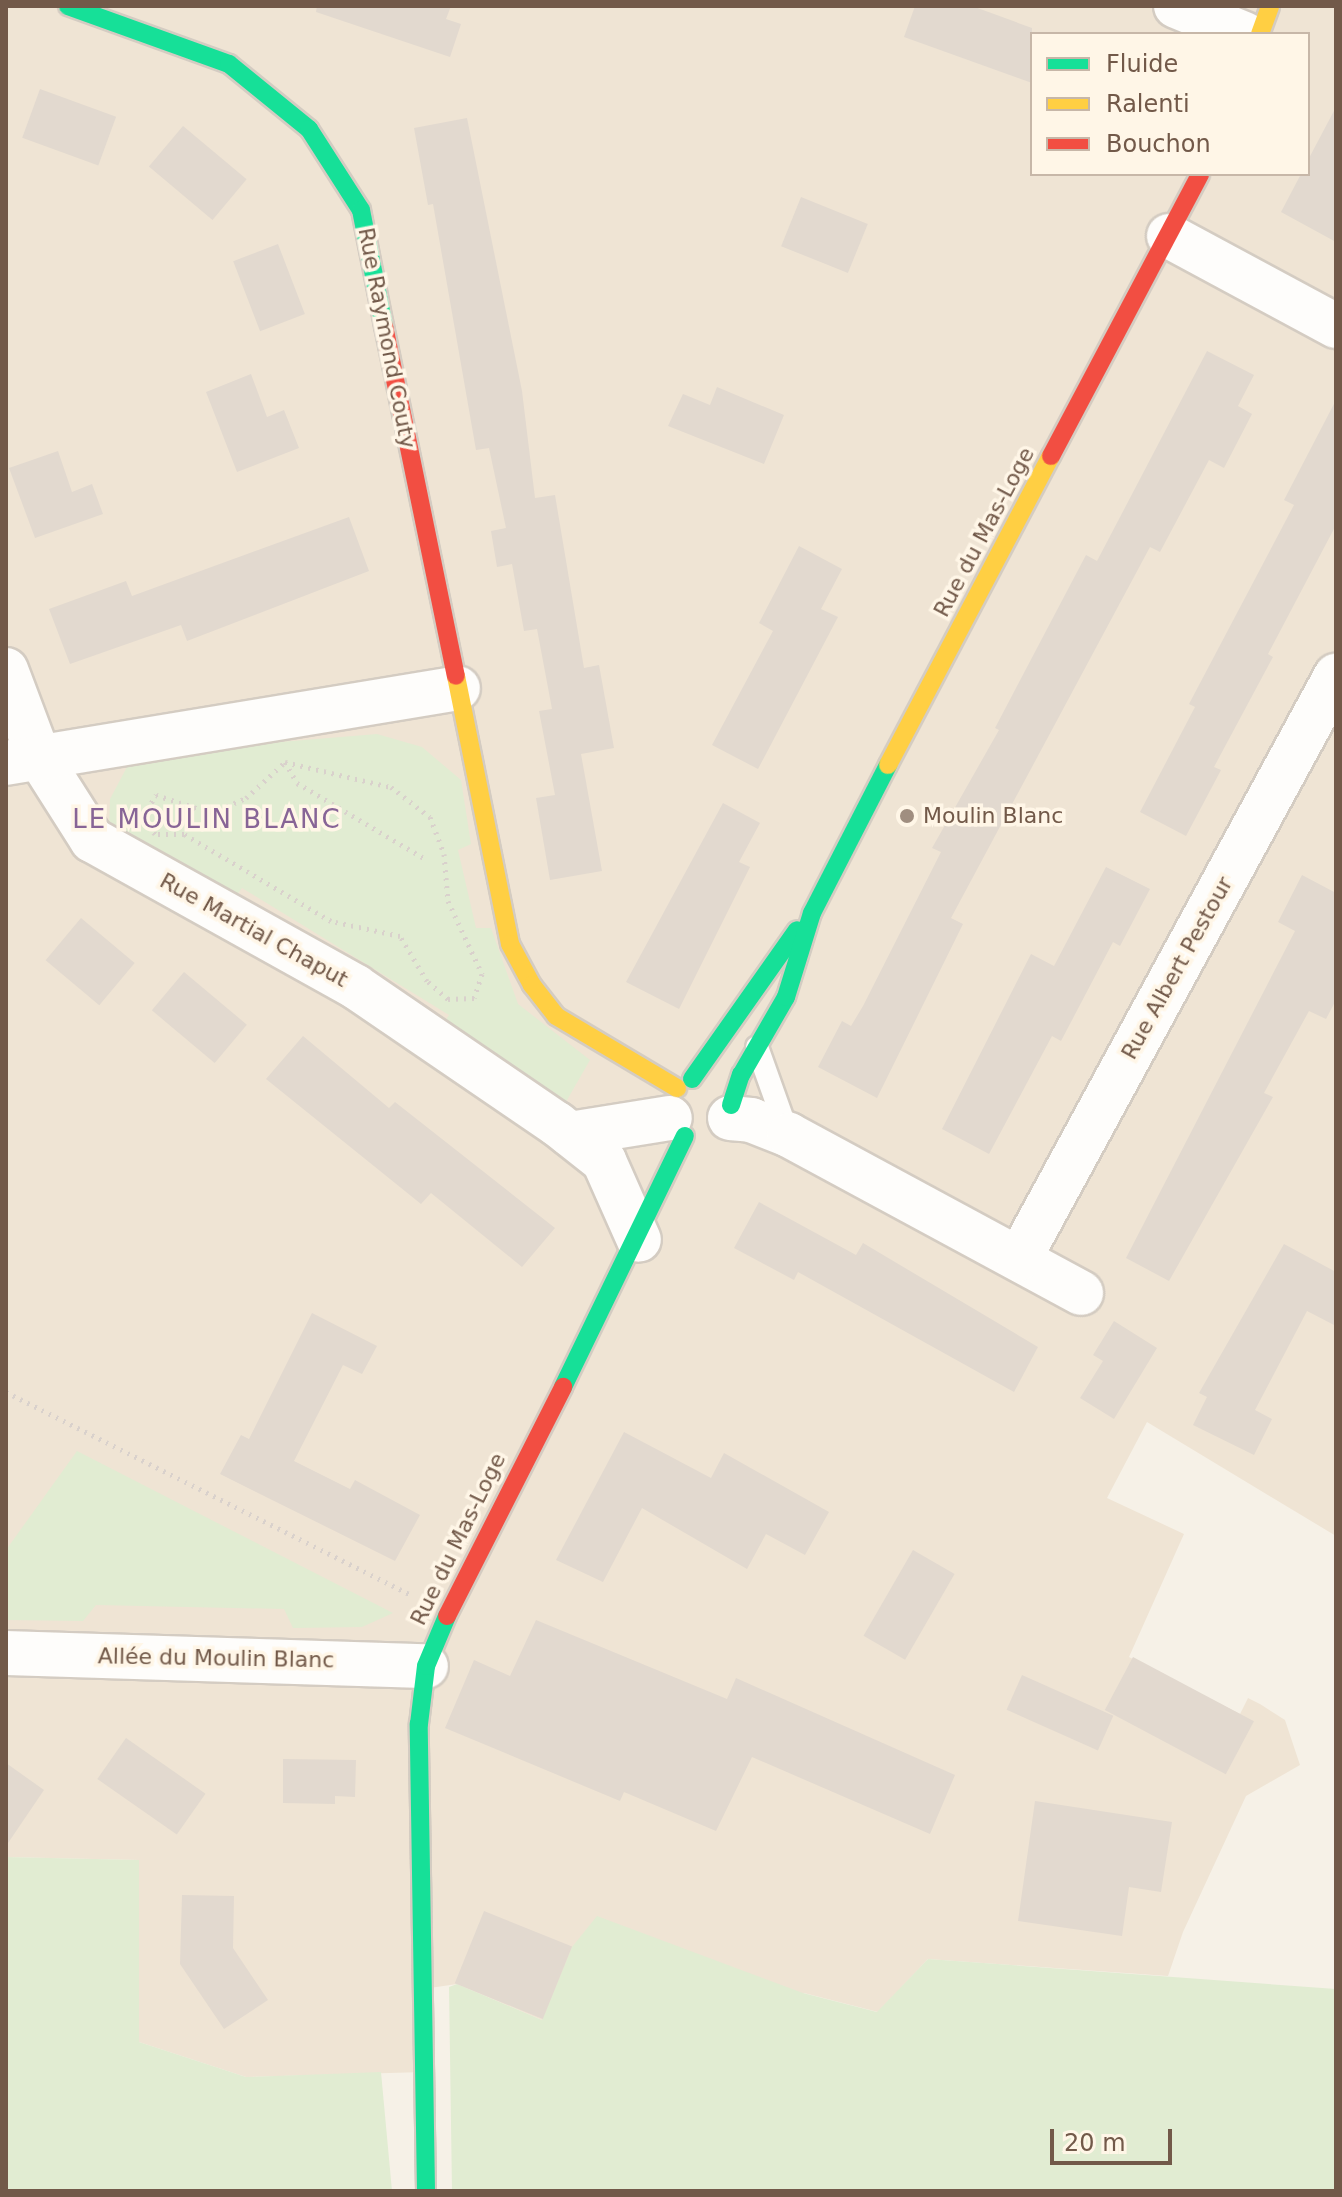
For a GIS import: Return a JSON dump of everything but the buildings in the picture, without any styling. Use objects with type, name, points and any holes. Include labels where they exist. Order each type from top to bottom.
[{"type":"main road","name":"Rue Raymond Couty","points":[[68,6],[229,64],[309,129],[361,210],[510,944],[532,985],[556,1016],[681,1105],[712,1081],[724,1123]]},
{"type":"main road","points":[[1261,32],[1270,6]]},
{"type":"main road","name":"Rue du Mas-Loge","points":[[724,1123],[757,1047],[786,997],[812,913],[1199,176]]},
{"type":"main road","name":"Rue du Mas-Loge","points":[[426,2191],[419,1724],[426,1666],[446,1612],[639,1240],[671,1157],[681,1105],[759,977],[812,913]]},
{"type":"main road","points":[[681,1105],[724,1123]]},
{"type":"street","points":[[1176,6],[1239,32]]},
{"type":"street","points":[[1169,236],[1336,326]]},
{"type":"street","name":"Rue Martial Chaput","points":[[6,670],[22,759],[92,840],[356,987],[570,1134],[604,1161],[639,1240]]},
{"type":"street","name":"Rue Albert Pestour","points":[[1019,1259],[1336,676]]},
{"type":"street","points":[[22,759],[458,688]]},
{"type":"street","points":[[570,1134],[681,1105]]},
{"type":"street","points":[[724,1123],[751,1120],[789,1135],[1081,1293]]},
{"type":"street","name":"Allée du Moulin Blanc","points":[[6,1653],[426,1666]]},
{"type":"lane","points":[[757,1047],[789,1135]]},
{"type":"path","points":[[265,717],[297,783],[424,858]]},
{"type":"path","points":[[285,762],[391,787],[430,817],[444,854],[448,901],[482,974],[474,998],[448,999],[427,981],[400,936],[331,921],[184,834],[155,834],[143,816],[156,795],[212,813],[246,798],[285,762]]},
{"type":"path","points":[[6,1392],[446,1612]]},
{"type":"shaded area","points":[[6,6],[1336,6],[1336,1536],[1147,1422],[1107,1498],[1184,1534],[1129,1657],[1240,1714],[1248,1698],[1260,1704],[1285,1720],[1300,1765],[1246,1796],[1183,1932],[1168,1976],[928,1959],[878,2012],[804,1993],[542,2020],[457,1984],[423,1989],[425,2072],[246,2077],[139,2042],[139,1860],[6,1857]]},
{"type":"green space","points":[[377,734],[422,747],[461,780],[471,844],[458,850],[476,928],[491,928],[518,1004],[590,1060],[563,1107],[442,1026],[449,1015],[242,888],[233,900],[109,827],[110,799],[128,765],[268,743]]},
{"type":"green space","points":[[77,1451],[393,1613],[362,1627],[293,1628],[284,1609],[96,1605],[83,1621],[6,1620],[6,1550]]},
{"type":"green space","points":[[6,1857],[139,1860],[139,2042],[246,2077],[381,2072],[392,2191],[6,2191]]},
{"type":"green space","points":[[597,1916],[803,1993],[877,2012],[928,1959],[1336,1989],[1336,2191],[452,2191],[449,1987],[457,1984],[542,2020],[572,1947]]},
{"type":"traffic: fast","points":[[68,6],[229,64],[309,129],[361,210],[384,326]]},
{"type":"traffic: fast","points":[[731,1105],[741,1075],[786,997],[812,913],[888,765]]},
{"type":"traffic: fast","points":[[692,1079],[797,930]]},
{"type":"traffic: fast","points":[[563,1387],[685,1136]]},
{"type":"traffic: fast","points":[[426,2191],[419,1724],[426,1666],[447,1616]]},
{"type":"traffic: slow","points":[[1261,32],[1270,6]]},
{"type":"traffic: slow","points":[[888,765],[1051,456]]},
{"type":"traffic: slow","points":[[456,676],[510,944],[532,985],[556,1016],[677,1088]]},
{"type":"traffic: jam","points":[[1051,456],[1199,176]]},
{"type":"traffic: jam","points":[[384,326],[456,676]]},
{"type":"traffic: jam","points":[[447,1616],[563,1387]]},
{"type":"place","name":"Moulin Blanc","points":[[907,816]]},
{"type":"district","name":"LE MOULIN BLANC","points":[[207,820]]}]
